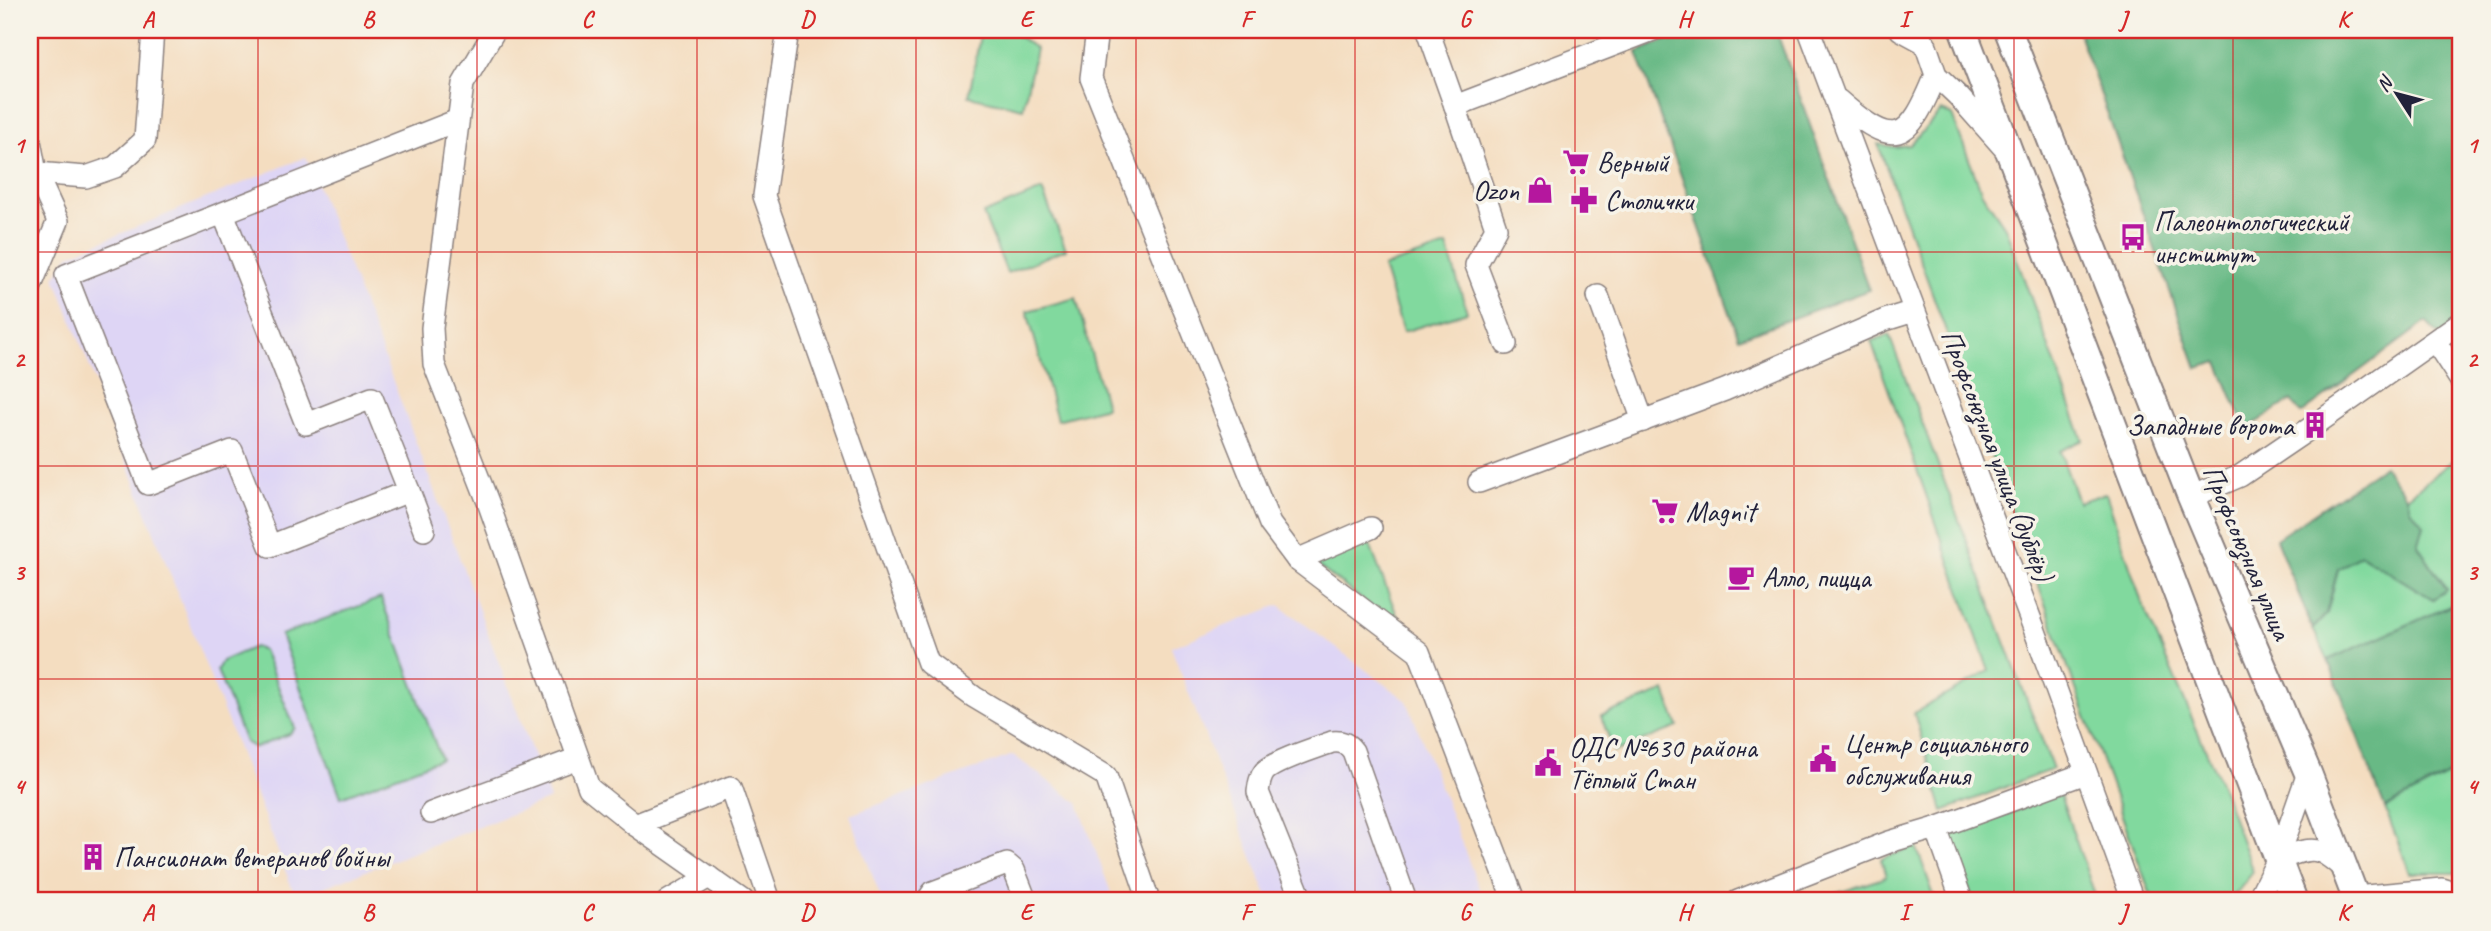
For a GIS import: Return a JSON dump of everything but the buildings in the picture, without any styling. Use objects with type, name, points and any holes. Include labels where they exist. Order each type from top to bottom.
[{"type":"main road","points":[[1963,30],[2294,901]]},
{"type":"main road","name":"Профсоюзная улица","points":[[2008,30],[2190,497],[2308,773],[2356,899]]},
{"type":"street","points":[[36,173],[86,177],[115,167],[145,140],[153,30]]},
{"type":"street","points":[[495,30],[463,84],[432,328],[434,364],[488,502],[589,788],[635,825],[744,901]]},
{"type":"street","points":[[788,30],[764,196],[928,663],[974,697],[1106,776],[1149,901]]},
{"type":"street","points":[[1097,30],[1091,78],[1270,524],[1297,560],[1419,652],[1514,901]]},
{"type":"street","points":[[1428,30],[1496,228],[1476,265],[1506,344]]},
{"type":"street","points":[[1455,106],[1653,30]]},
{"type":"street","name":"Профсоюзная улица (дублёр)","points":[[1809,30],[2133,901]]},
{"type":"street","points":[[1901,30],[1925,43],[1936,75],[2011,156]]},
{"type":"street","points":[[1836,99],[1877,131],[1904,131],[1916,117],[1936,75]]},
{"type":"street","points":[[409,491],[270,546],[232,451],[148,484],[66,275],[458,120]]},
{"type":"street","points":[[30,141],[36,173],[58,221],[30,288]]},
{"type":"street","points":[[223,213],[306,424],[372,398],[424,530]]},
{"type":"street","points":[[1598,296],[1643,421]]},
{"type":"street","points":[[1479,482],[1725,390],[1885,320],[1914,311]]},
{"type":"street","points":[[2190,497],[2241,476],[2461,322]]},
{"type":"street","points":[[2435,341],[2461,381]]},
{"type":"street","points":[[1297,560],[1371,528]]},
{"type":"street","points":[[1302,901],[1258,792],[1259,782],[1264,772],[1274,765],[1339,741],[1348,744],[1353,751],[1406,901]]},
{"type":"street","points":[[431,813],[578,758]]},
{"type":"street","points":[[1738,901],[1889,842],[1936,828],[2087,773]]},
{"type":"street","points":[[2257,901],[2278,859],[2308,773]]},
{"type":"street","points":[[635,825],[731,787],[770,901]]},
{"type":"street","points":[[1936,828],[1962,901]]},
{"type":"street","points":[[2278,859],[2311,849],[2329,856],[2345,870]]},
{"type":"street","points":[[927,901],[933,892],[1006,864],[1014,870],[1026,901]]},
{"type":"street","points":[[668,901],[709,877]]},
{"type":"street","points":[[2356,899],[2455,889]]},
{"type":"shaded area","points":[[306,157],[550,799],[296,898],[55,277],[69,255]]},
{"type":"shaded area","points":[[1279,605],[1407,701],[1484,901],[1269,901],[1171,647]]},
{"type":"shaded area","points":[[1013,755],[1078,803],[1114,901],[882,901],[850,815]]},
{"type":"green space","points":[[981,30],[1010,30],[1036,49],[1023,108],[969,96]]},
{"type":"green space","points":[[1691,30],[1776,30],[1869,290],[1739,338],[1637,52]]},
{"type":"green space","points":[[2078,30],[2461,30],[2461,367],[2446,342],[2426,322],[2301,414],[2291,400],[2246,429],[2218,362],[2197,368]]},
{"type":"green space","points":[[1941,111],[1952,115],[1982,193],[2005,227],[2083,440],[2060,451],[2078,502],[2106,493],[2142,603],[2221,785],[2253,872],[2230,901],[2153,901],[1878,144],[1894,147],[1910,145]]},
{"type":"green space","points":[[1042,190],[1066,249],[1007,273],[983,214]]},
{"type":"green space","points":[[1447,246],[1467,312],[1403,332],[1383,267]]},
{"type":"green space","points":[[1076,298],[1106,407],[1057,420],[1027,311]]},
{"type":"green space","points":[[1889,335],[2053,769],[1943,811],[1914,713],[1989,671],[1871,341]]},
{"type":"green space","points":[[2461,454],[2461,603],[2328,660],[2313,629],[2327,614],[2338,569],[2361,555],[2433,599],[2447,589],[2418,545],[2424,525],[2409,509],[2407,497]]},
{"type":"green space","points":[[2384,466],[2407,497],[2410,509],[2424,525],[2418,545],[2447,590],[2433,599],[2361,555],[2338,569],[2326,614],[2313,629],[2276,539]]},
{"type":"green space","points":[[1368,540],[1403,631],[1314,563]]},
{"type":"green space","points":[[381,598],[441,759],[341,797],[281,635]]},
{"type":"green space","points":[[2461,603],[2461,768],[2385,808],[2328,660]]},
{"type":"green space","points":[[254,647],[263,650],[295,728],[289,734],[255,748],[245,742],[217,670],[222,661]]},
{"type":"green space","points":[[1665,691],[1678,727],[1614,752],[1601,716]]},
{"type":"green space","points":[[2461,768],[2461,870],[2455,873],[2410,873],[2385,808]]},
{"type":"green space","points":[[2060,795],[2097,901],[1973,901],[1949,834]]},
{"type":"green space","points":[[1916,846],[1936,901],[1814,901],[1886,877],[1881,859]]},
{"type":"green space","points":[[1797,888],[1803,901],[1764,901]]},
{"type":"place","name":"Верный","points":[[1576,162]]},
{"type":"place","name":"Ozon","points":[[1540,190]]},
{"type":"place","name":"Столички","points":[[1584,200]]},
{"type":"place","name":"Палеонтологический институт","points":[[2133,237]]},
{"type":"place","name":"Западные ворота","points":[[2315,425]]},
{"type":"place","name":"Magnit","points":[[1665,511]]},
{"type":"place","name":"Алло, пицца","points":[[1741,577]]},
{"type":"place","name":"Центр социального обслуживания","points":[[1823,759]]},
{"type":"place","name":"ОДС №630 района Тёплый Стан","points":[[1548,763]]},
{"type":"place","name":"Пансионат ветеранов войны","points":[[93,857]]}]
